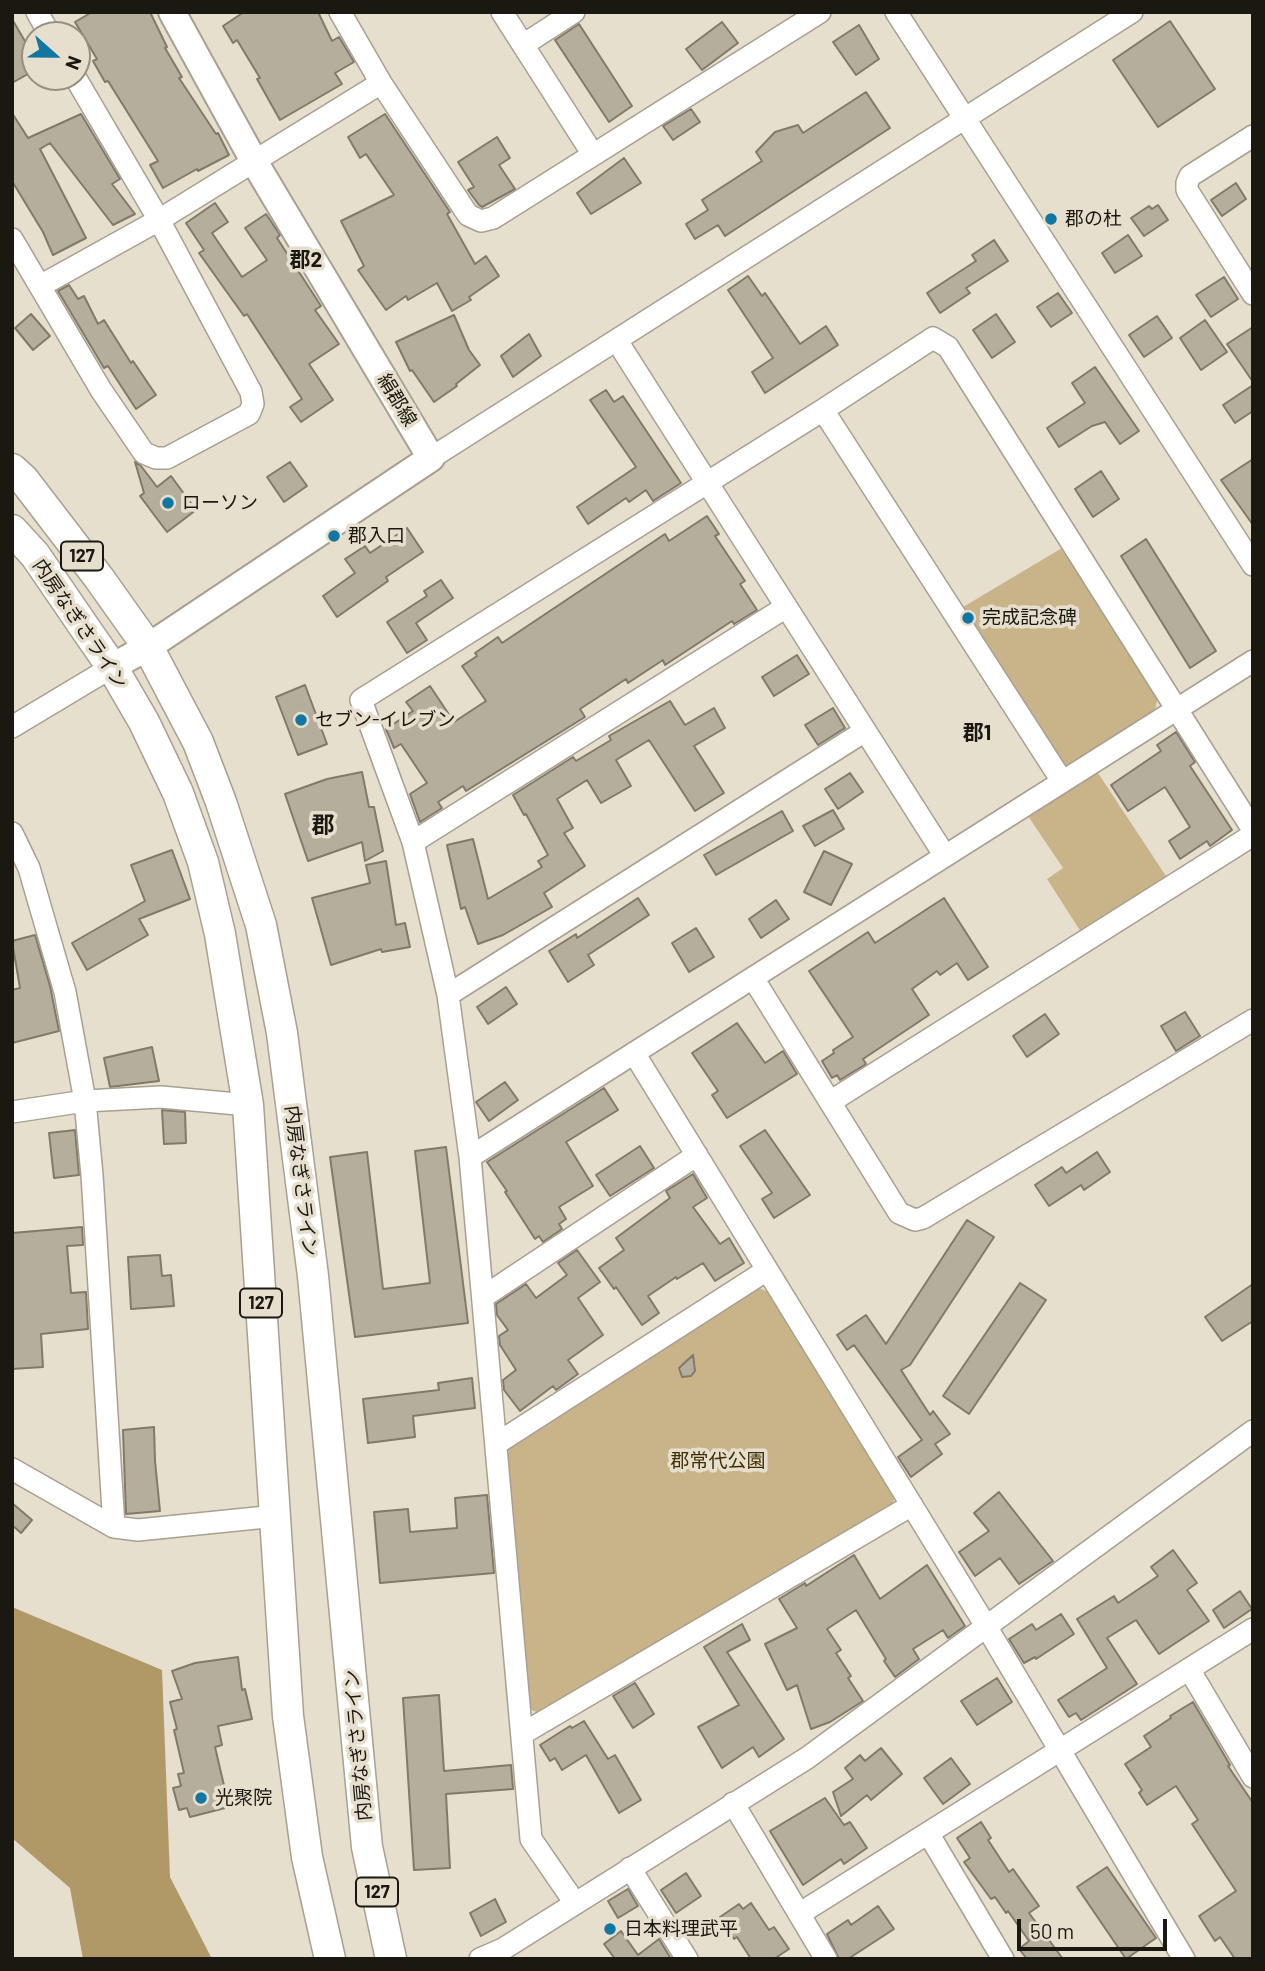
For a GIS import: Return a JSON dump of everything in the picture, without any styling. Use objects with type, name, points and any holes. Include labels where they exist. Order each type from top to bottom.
[{"type":"highway","name":"内房なぎさライン","points":[[12,469],[24,480],[99,578],[148,647],[198,742],[221,802],[261,925],[282,1033],[313,1276],[367,1847],[391,1959]]},
{"type":"highway","name":"内房なぎさライン","points":[[12,530],[35,555],[112,667],[144,722],[178,793],[203,862],[220,934],[248,1105],[288,1716],[307,1857],[330,1959]]},
{"type":"main road","name":"絹郡線","points":[[172,12],[255,163],[431,458]]},
{"type":"main road","points":[[112,667],[148,647],[431,458]]},
{"type":"street","points":[[340,12],[381,83],[468,215],[481,221],[493,218],[820,12]]},
{"type":"street","points":[[502,12],[593,153]]},
{"type":"street","points":[[523,45],[575,12]]},
{"type":"street","points":[[896,12],[1253,565]]},
{"type":"street","points":[[431,458],[1132,12]]},
{"type":"street","points":[[40,286],[255,163],[381,83]]},
{"type":"street","points":[[12,239],[101,390],[144,453],[156,458],[167,458],[249,414],[253,404],[251,392],[159,220],[83,91]]},
{"type":"street","points":[[1253,136],[1190,176],[1186,183],[1187,190],[1253,294]]},
{"type":"street","points":[[575,1903],[531,1839],[470,1157],[448,995],[413,842],[361,700],[708,483],[933,338],[948,347],[1253,832],[831,1102]]},
{"type":"street","points":[[617,341],[946,856]]},
{"type":"street","points":[[823,410],[1062,781]]},
{"type":"street","points":[[413,842],[786,607]]},
{"type":"street","points":[[470,1157],[1253,661]]},
{"type":"street","points":[[12,727],[112,667]]},
{"type":"street","points":[[448,995],[865,731]]},
{"type":"street","points":[[12,833],[18,860],[29,868],[65,992],[85,1101],[114,1527]]},
{"type":"street","points":[[754,978],[899,1213],[915,1220],[923,1219],[1253,1020]]},
{"type":"street","points":[[634,1053],[986,1626],[1184,1959]]},
{"type":"street","points":[[12,1112],[85,1101],[161,1097],[248,1105]]},
{"type":"street","points":[[483,1297],[697,1155]]},
{"type":"street","points":[[496,1444],[767,1270]]},
{"type":"street","points":[[480,1959],[502,1949],[807,1758],[1253,1432]]},
{"type":"street","points":[[12,1469],[114,1527],[138,1530],[276,1516]]},
{"type":"street","points":[[522,1734],[912,1505]]},
{"type":"street","points":[[799,1914],[1253,1629]]},
{"type":"street","points":[[1189,1669],[1253,1777]]},
{"type":"street","points":[[733,1803],[826,1959]]},
{"type":"street","points":[[928,1833],[1003,1959]]},
{"type":"street","points":[[630,1868],[687,1959]]},
{"type":"green space","points":[[1062,548],[1158,695],[1155,711],[1068,766],[1060,765],[958,610]]},
{"type":"green space","points":[[1096,770],[1166,876],[1081,932],[1047,879],[1063,868],[1028,816]]},
{"type":"green space","name":"郡常代公園","points":[[755,1286],[768,1292],[894,1497],[893,1505],[539,1713],[529,1709],[505,1457],[508,1447]]},
{"type":"shaded area","points":[[12,1607],[162,1670],[170,1877],[212,1959],[83,1959],[70,1888],[12,1838]]},
{"type":"building","points":[[92,12],[150,12],[167,47],[165,48],[182,77],[179,78],[216,134],[218,133],[229,155],[163,188],[150,165],[158,161],[93,61],[97,59],[91,49],[91,21],[77,21]]},
{"type":"building","points":[[244,12],[318,12],[332,41],[339,37],[354,62],[335,73],[342,84],[280,120],[257,79],[260,78],[237,40],[233,43],[223,26]]},
{"type":"building","points":[[12,19],[21,34],[21,78],[12,83]]},
{"type":"building","points":[[1170,21],[1215,89],[1158,127],[1113,60]]},
{"type":"building","points":[[722,22],[738,43],[702,70],[686,49]]},
{"type":"building","points":[[579,24],[632,106],[609,122],[555,40]]},
{"type":"building","points":[[859,25],[879,59],[856,75],[833,42]]},
{"type":"building","points":[[866,92],[890,128],[725,236],[718,225],[695,239],[686,224],[708,210],[702,200],[762,161],[756,152],[775,132],[798,125],[803,133]]},
{"type":"building","points":[[691,109],[700,122],[673,140],[663,126]]},
{"type":"building","points":[[12,113],[28,138],[81,114],[120,179],[112,184],[135,214],[113,225],[50,143],[40,149],[86,238],[53,255],[43,232],[12,181]]},
{"type":"building","points":[[385,114],[450,212],[447,214],[475,264],[486,256],[499,276],[469,297],[471,300],[452,311],[437,283],[408,300],[406,296],[386,310],[358,270],[364,266],[341,221],[394,195],[366,154],[360,158],[348,137]]},
{"type":"building","points":[[497,137],[510,158],[499,165],[515,189],[482,207],[468,190],[474,187],[458,162]]},
{"type":"building","points":[[624,158],[641,183],[591,214],[577,193]]},
{"type":"building","points":[[1236,183],[1246,199],[1222,216],[1211,200]]},
{"type":"building","points":[[215,203],[228,222],[212,233],[242,277],[267,260],[245,228],[266,214],[280,235],[277,238],[321,306],[315,310],[339,344],[309,364],[333,400],[301,422],[290,407],[302,399],[247,314],[244,316],[199,253],[204,250],[186,223]]},
{"type":"building","points":[[1158,205],[1168,220],[1144,236],[1131,218],[1149,206],[1152,209]]},
{"type":"building","points":[[1128,235],[1142,256],[1115,273],[1102,253]]},
{"type":"building","points":[[994,240],[1008,261],[966,288],[970,293],[940,313],[927,293],[976,261],[972,255]]},
{"type":"building","points":[[748,276],[762,296],[765,293],[800,344],[826,326],[838,345],[765,393],[752,372],[773,358],[728,290]]},
{"type":"building","points":[[1224,277],[1238,299],[1211,317],[1196,295]]},
{"type":"building","points":[[69,285],[78,299],[84,296],[98,324],[104,320],[131,363],[133,361],[156,395],[136,409],[108,366],[104,368],[58,291]]},
{"type":"building","points":[[1058,293],[1072,313],[1051,327],[1037,307]]},
{"type":"building","points":[[31,314],[50,336],[33,350],[15,328]]},
{"type":"building","points":[[996,314],[1015,342],[992,358],[973,330]]},
{"type":"building","points":[[454,315],[469,350],[480,365],[434,402],[412,370],[410,371],[396,342]]},
{"type":"building","points":[[1157,316],[1172,338],[1144,357],[1129,335]]},
{"type":"building","points":[[1205,320],[1227,352],[1201,370],[1180,338]]},
{"type":"building","points":[[1253,327],[1253,382],[1227,344]]},
{"type":"building","points":[[529,334],[541,356],[513,377],[501,356]]},
{"type":"building","points":[[1095,367],[1139,431],[1120,444],[1105,422],[1092,426],[1059,447],[1047,428],[1085,403],[1072,383]]},
{"type":"building","points":[[1253,385],[1253,411],[1235,423],[1223,405]]},
{"type":"building","points":[[606,390],[614,402],[623,396],[681,483],[653,501],[646,490],[629,502],[626,498],[588,524],[577,507],[636,467],[590,400]]},
{"type":"building","points":[[1253,459],[1253,525],[1221,480]]},
{"type":"building","name":"ローソン","points":[[135,462],[157,487],[171,476],[196,510],[167,532],[140,496],[144,493]]},
{"type":"building","points":[[290,462],[307,486],[284,502],[267,477]]},
{"type":"building","points":[[1101,471],[1119,499],[1093,517],[1075,489]]},
{"type":"building","points":[[707,516],[719,534],[715,536],[745,581],[740,584],[757,610],[734,624],[732,621],[665,665],[663,660],[628,683],[626,679],[580,709],[585,717],[466,791],[463,786],[438,802],[442,808],[420,822],[410,794],[427,783],[401,744],[394,748],[386,729],[413,711],[406,702],[430,686],[454,722],[486,701],[462,666],[477,656],[475,653],[498,637],[502,643],[665,534],[669,541]]},
{"type":"building","points":[[407,528],[423,552],[386,577],[388,581],[337,617],[323,596],[355,573],[345,559],[365,546],[370,553]]},
{"type":"building","points":[[1146,539],[1216,651],[1190,668],[1121,556]]},
{"type":"building","points":[[441,580],[453,598],[416,623],[427,640],[407,653],[387,622],[427,596],[424,591]]},
{"type":"building","points":[[797,655],[809,674],[774,696],[762,677]]},
{"type":"building","name":"セブン-イレブン","points":[[305,685],[327,744],[298,755],[276,697]]},
{"type":"building","points":[[670,701],[685,725],[714,708],[725,728],[694,746],[724,793],[695,811],[649,740],[616,760],[631,786],[601,803],[587,780],[557,799],[573,828],[564,833],[585,866],[544,893],[552,907],[503,935],[478,944],[465,907],[461,909],[447,845],[473,839],[488,899],[542,867],[538,861],[548,855],[513,795],[573,757],[576,761],[611,740],[609,736]]},
{"type":"building","points":[[833,708],[845,728],[818,745],[805,725]]},
{"type":"building","points":[[1176,732],[1195,762],[1190,766],[1232,830],[1210,846],[1207,841],[1180,859],[1169,841],[1190,827],[1165,787],[1128,811],[1111,785],[1161,751],[1157,745]]},
{"type":"building","points":[[362,772],[369,807],[374,807],[383,851],[365,861],[362,842],[308,861],[285,794],[327,779]]},
{"type":"building","points":[[850,773],[863,792],[838,809],[825,789]]},
{"type":"building","points":[[833,810],[844,829],[815,846],[803,826]]},
{"type":"building","points":[[782,811],[793,831],[716,875],[704,855]]},
{"type":"building","points":[[172,850],[190,899],[139,919],[148,935],[87,970],[72,943],[145,901],[131,865]]},
{"type":"building","points":[[824,851],[852,864],[831,905],[804,892]]},
{"type":"building","points":[[386,861],[396,925],[405,923],[410,947],[382,952],[381,949],[331,965],[312,898],[370,883],[366,865]]},
{"type":"building","points":[[638,898],[649,915],[588,955],[594,965],[568,982],[549,951],[576,934],[577,938]]},
{"type":"building","points":[[944,898],[988,967],[968,980],[957,963],[940,975],[937,971],[912,989],[929,1015],[863,1059],[866,1064],[840,1080],[837,1075],[832,1078],[822,1061],[853,1037],[809,971],[868,932],[875,943]]},
{"type":"building","points":[[776,900],[789,919],[761,938],[749,919]]},
{"type":"building","points":[[696,928],[714,957],[689,972],[672,943]]},
{"type":"building","points":[[35,935],[50,986],[59,1031],[12,1043],[12,990],[20,988],[12,941]]},
{"type":"building","points":[[506,987],[517,1004],[488,1024],[477,1007]]},
{"type":"building","points":[[1185,1012],[1200,1036],[1176,1051],[1161,1026]]},
{"type":"building","points":[[1045,1014],[1059,1034],[1027,1057],[1013,1036]]},
{"type":"building","points":[[737,1023],[765,1063],[783,1051],[797,1074],[727,1118],[712,1095],[718,1091],[692,1053]]},
{"type":"building","points":[[152,1047],[159,1081],[110,1087],[104,1058]]},
{"type":"building","points":[[505,1082],[518,1100],[489,1121],[476,1102]]},
{"type":"building","points":[[604,1088],[618,1110],[566,1142],[593,1186],[559,1207],[566,1219],[559,1224],[562,1229],[543,1242],[539,1236],[535,1239],[487,1162]]},
{"type":"building","points":[[162,1110],[185,1112],[186,1143],[164,1144]]},
{"type":"building","points":[[75,1130],[79,1175],[54,1178],[49,1133]]},
{"type":"building","points":[[765,1130],[810,1195],[774,1218],[762,1199],[772,1193],[740,1146]]},
{"type":"building","points":[[640,1146],[654,1168],[610,1196],[596,1175]]},
{"type":"building","points":[[446,1147],[468,1323],[355,1337],[330,1157],[367,1152],[383,1289],[430,1283],[415,1151]]},
{"type":"building","points":[[1097,1152],[1110,1172],[1084,1190],[1081,1185],[1049,1206],[1035,1185],[1062,1167],[1066,1173]]},
{"type":"building","points":[[693,1174],[707,1198],[693,1207],[720,1244],[729,1238],[744,1263],[715,1281],[703,1263],[677,1279],[676,1277],[648,1296],[659,1313],[642,1325],[616,1287],[614,1289],[599,1268],[624,1250],[616,1238],[670,1198],[666,1191]]},
{"type":"building","points":[[967,1220],[994,1237],[910,1365],[901,1370],[930,1415],[933,1411],[950,1434],[935,1444],[942,1454],[911,1477],[898,1457],[922,1440],[854,1345],[847,1350],[837,1335],[866,1315],[886,1344]]},
{"type":"building","points":[[82,1227],[83,1245],[67,1246],[71,1293],[86,1292],[88,1329],[41,1334],[43,1367],[12,1369],[12,1233]]},
{"type":"building","points":[[577,1250],[600,1282],[578,1298],[603,1335],[568,1360],[578,1374],[556,1390],[553,1386],[520,1411],[504,1390],[503,1380],[516,1370],[500,1345],[499,1336],[508,1330],[497,1315],[496,1304],[526,1284],[536,1298],[567,1275],[558,1263]]},
{"type":"building","points":[[160,1255],[162,1276],[171,1275],[174,1306],[131,1309],[128,1257]]},
{"type":"building","points":[[1020,1283],[1046,1300],[969,1414],[943,1396]]},
{"type":"building","points":[[1253,1284],[1253,1321],[1222,1341],[1205,1317]]},
{"type":"building","points":[[693,1355],[695,1371],[691,1376],[682,1377],[679,1368]]},
{"type":"building","points":[[472,1378],[475,1408],[413,1416],[415,1437],[368,1443],[363,1399],[439,1390],[438,1383]]},
{"type":"building","points":[[154,1427],[160,1511],[126,1514],[123,1430]]},
{"type":"building","points":[[999,1492],[1053,1561],[1019,1584],[1000,1558],[975,1576],[959,1552],[989,1531],[974,1513]]},
{"type":"building","points":[[487,1495],[494,1573],[380,1583],[374,1512],[408,1509],[410,1532],[457,1528],[455,1498]]},
{"type":"building","points":[[12,1503],[32,1520],[21,1533],[12,1525]]},
{"type":"building","points":[[1173,1550],[1197,1583],[1187,1590],[1209,1621],[1159,1654],[1136,1620],[1107,1638],[1137,1684],[1081,1720],[1076,1713],[1069,1717],[1058,1700],[1107,1668],[1077,1619],[1114,1596],[1118,1603],[1158,1576],[1151,1567]]},
{"type":"building","points":[[854,1555],[880,1599],[927,1565],[965,1626],[948,1638],[943,1630],[913,1649],[919,1659],[895,1677],[856,1610],[827,1629],[841,1650],[836,1653],[851,1676],[848,1678],[863,1701],[830,1722],[811,1729],[797,1685],[787,1690],[765,1644],[797,1628],[779,1599],[805,1583],[806,1586]]},
{"type":"building","points":[[1240,1591],[1252,1609],[1224,1628],[1213,1610]]},
{"type":"building","points":[[1061,1614],[1074,1634],[1036,1659],[1035,1657],[1024,1663],[1009,1639],[1032,1624],[1036,1630]]},
{"type":"building","points":[[742,1624],[750,1640],[727,1652],[784,1739],[759,1757],[753,1747],[722,1768],[698,1727],[739,1705],[704,1647]]},
{"type":"building","points":[[238,1657],[242,1690],[245,1689],[252,1719],[218,1726],[222,1745],[215,1747],[229,1807],[190,1817],[187,1808],[179,1810],[173,1788],[181,1786],[178,1774],[184,1773],[170,1702],[182,1699],[172,1671],[195,1663]]},
{"type":"building","points":[[997,1678],[1012,1702],[977,1725],[961,1701]]},
{"type":"building","points":[[635,1683],[654,1714],[633,1728],[613,1696]]},
{"type":"building","points":[[439,1695],[444,1771],[511,1765],[513,1789],[446,1794],[450,1868],[414,1870],[403,1698]]},
{"type":"building","points":[[1193,1702],[1230,1765],[1228,1766],[1253,1803],[1253,1959],[1235,1959],[1220,1937],[1215,1941],[1199,1916],[1236,1891],[1192,1824],[1198,1820],[1176,1786],[1147,1805],[1139,1793],[1142,1790],[1125,1764],[1151,1747],[1144,1736]]},
{"type":"building","points":[[584,1721],[608,1759],[615,1755],[641,1800],[619,1813],[586,1755],[562,1770],[555,1758],[550,1761],[540,1745],[570,1726],[572,1728]]},
{"type":"building","points":[[881,1748],[902,1774],[871,1800],[867,1795],[841,1816],[833,1792],[853,1779],[845,1768],[860,1755],[865,1761]]},
{"type":"building","points":[[951,1758],[970,1784],[943,1804],[924,1778]]},
{"type":"building","points":[[825,1798],[844,1825],[850,1822],[867,1848],[844,1864],[841,1859],[803,1885],[770,1831]]},
{"type":"building","points":[[981,1822],[991,1838],[988,1840],[1009,1872],[1013,1869],[1039,1906],[1029,1913],[1063,1959],[1027,1959],[1019,1949],[1029,1941],[1008,1911],[1006,1913],[995,1897],[991,1899],[964,1862],[970,1858],[957,1838]]},
{"type":"building","points":[[1107,1867],[1156,1938],[1126,1959],[1077,1887]]},
{"type":"building","points":[[686,1873],[701,1896],[676,1913],[661,1890]]},
{"type":"building","points":[[628,1889],[638,1906],[618,1918],[608,1901]]},
{"type":"building","points":[[495,1899],[506,1922],[481,1936],[470,1913]]},
{"type":"building","points":[[751,1903],[769,1930],[774,1927],[789,1949],[774,1959],[751,1959],[720,1917],[739,1904],[743,1909]]},
{"type":"building","points":[[878,1906],[894,1929],[848,1959],[839,1959],[827,1934],[848,1920],[851,1925]]},
{"type":"building","points":[[621,1931],[638,1955],[659,1939],[671,1959],[615,1959],[604,1944]]},
{"type":"place","name":"郡の杜","points":[[1051,219]]},
{"type":"place","name":"ローソン","points":[[168,503]]},
{"type":"place","name":"郡入口","points":[[334,536]]},
{"type":"place","name":"完成記念碑","points":[[968,618]]},
{"type":"place","name":"セブン-イレブン","points":[[301,720]]},
{"type":"place","name":"光聚院","points":[[201,1798]]},
{"type":"place","name":"日本料理武平","points":[[610,1929]]},
{"type":"district","name":"郡2","points":[[306,260]]},
{"type":"district","name":"郡1","points":[[977,733]]},
{"type":"district","name":"郡","points":[[323,825]]}]
